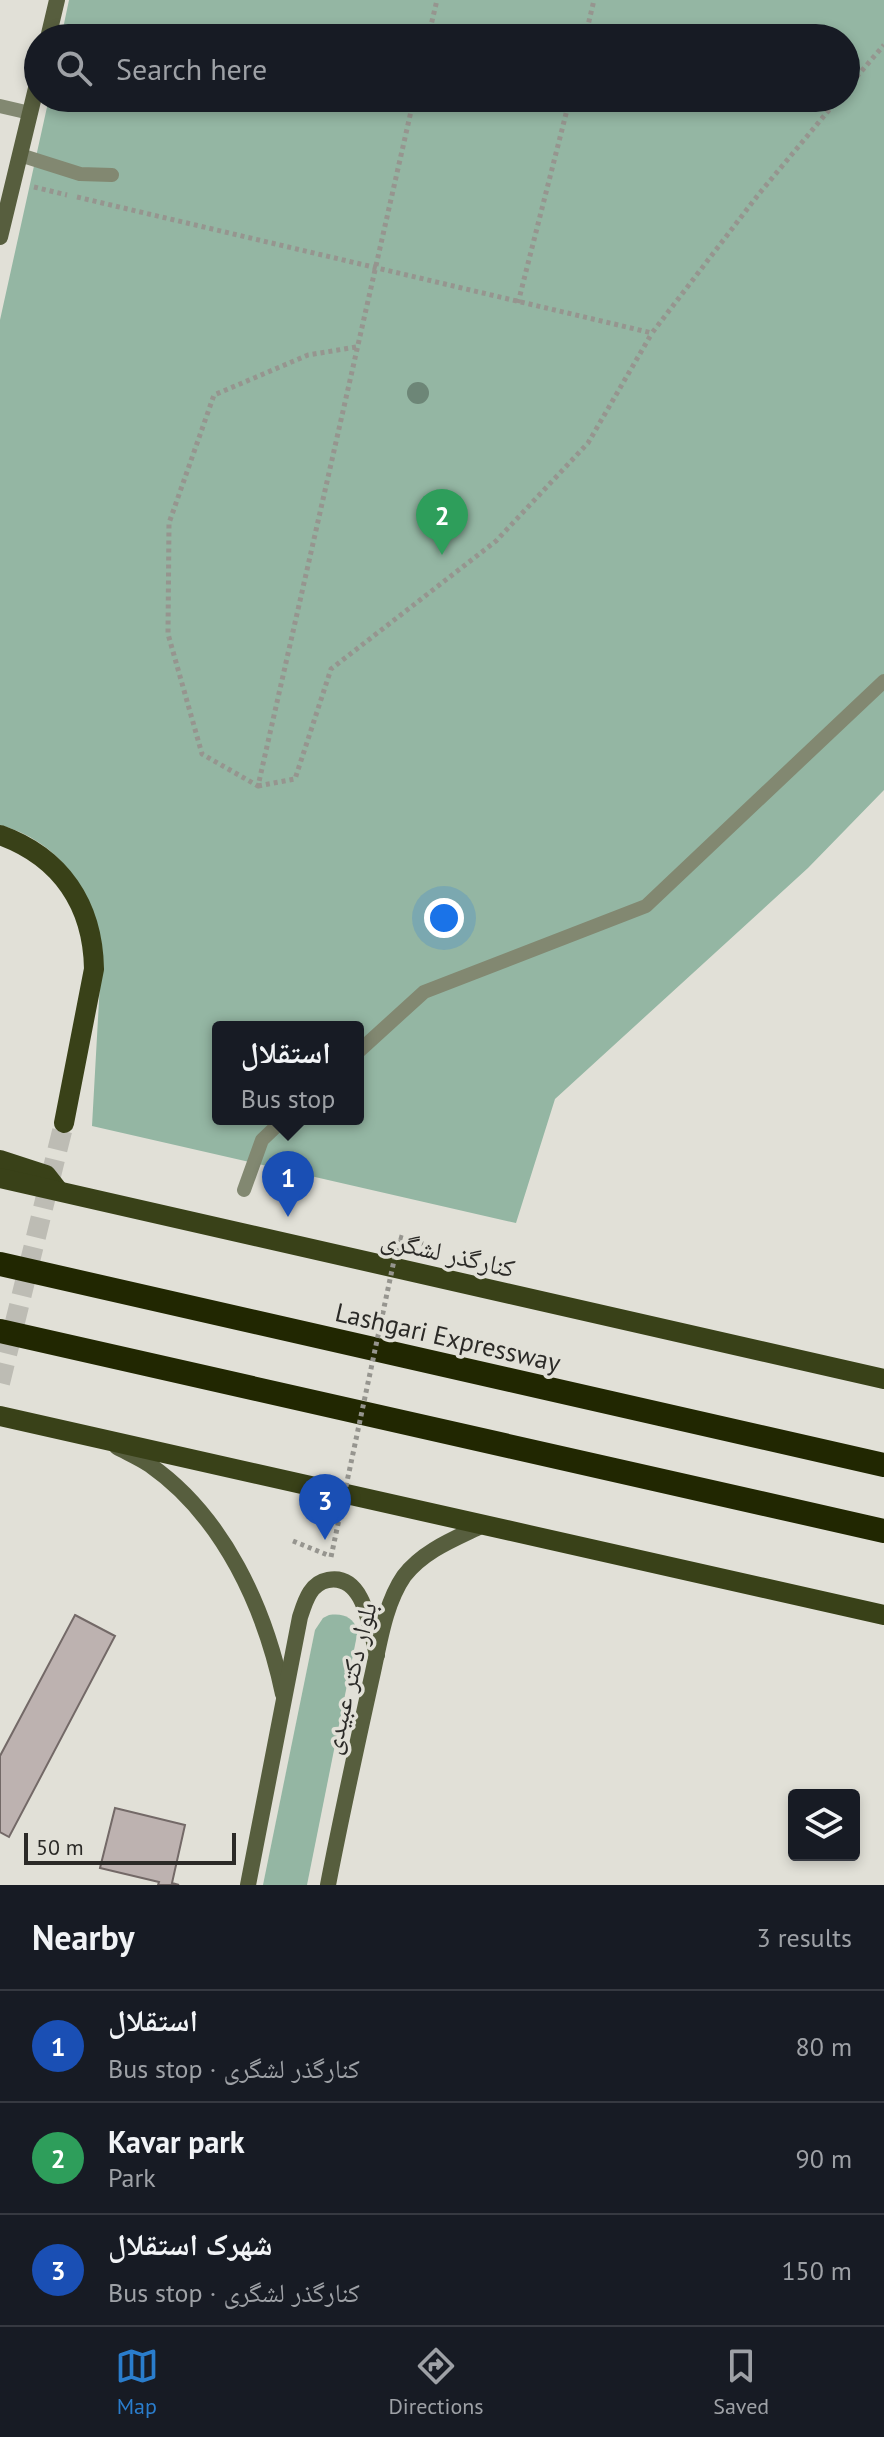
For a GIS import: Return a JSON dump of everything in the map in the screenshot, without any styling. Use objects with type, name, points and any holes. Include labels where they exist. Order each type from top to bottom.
[{"type":"highway","name":"Lashgari Expressway","points":[[0,1264],[884,1465]]},
{"type":"highway","points":[[0,1331],[884,1531]]},
{"type":"main road","points":[[51,24],[57,0]]},
{"type":"main road","points":[[0,237],[30,113]]},
{"type":"main road","points":[[0,835],[35,852],[54,867],[74,893],[87,918],[94,969],[64,1123]]},
{"type":"main road","points":[[0,1160],[46,1175],[59,1192]]},
{"type":"main road","name":"کنارگذر لشگری","points":[[0,1178],[884,1379]]},
{"type":"main road","points":[[0,1416],[884,1615]]},
{"type":"main road","points":[[105,1440],[149,1464],[209,1522],[245,1582],[261,1619],[275,1656],[285,1704]]},
{"type":"main road","name":"بلوار دکتر عبیدی","points":[[328,1885],[389,1609],[403,1577],[418,1561],[440,1545],[481,1526]]},
{"type":"main road","name":"بلوار دکتر عبیدی","points":[[248,1885],[300,1617],[308,1594],[323,1580],[340,1578],[353,1587],[363,1603],[377,1655]]},
{"type":"lane","points":[[0,106],[24,112]]},
{"type":"lane","points":[[26,112],[30,113]]},
{"type":"lane","points":[[20,155],[80,174],[112,175]]},
{"type":"lane","points":[[364,1047],[424,992],[646,906],[884,681]]},
{"type":"lane","points":[[244,1190],[262,1140],[278,1125]]},
{"type":"path","points":[[431,24],[437,0]]},
{"type":"path","points":[[588,24],[594,0]]},
{"type":"path","points":[[860,73],[884,45]]},
{"type":"path","points":[[258,786],[411,112]]},
{"type":"path","points":[[518,303],[566,112]]},
{"type":"path","points":[[356,347],[308,355],[214,395],[169,523],[168,634],[202,754],[258,786],[295,779],[331,669],[496,541],[588,443],[652,333],[758,195],[827,112]]},
{"type":"path","points":[[14,182],[652,333]]},
{"type":"path","points":[[293,1541],[331,1557],[399,1237],[423,1244]]},
{"type":"green space","points":[[69,0],[884,0],[884,790],[808,868],[555,1099],[516,1223],[92,1126],[102,947],[98,926],[81,887],[55,855],[39,842],[0,825],[0,320],[46,112],[860,112],[860,24],[64,24]]},
{"type":"green space","points":[[329,1615],[347,1617],[358,1630],[307,1885],[263,1885],[315,1630]]},
{"type":"building","points":[[75,1615],[115,1636],[9,1837],[0,1832],[0,1756]]},
{"type":"building","points":[[115,1808],[185,1825],[172,1883],[179,1885],[158,1885],[159,1882],[100,1868]]},
{"type":"tunnel","points":[[0,1383],[64,1123]]},
{"type":"place","name":"Kavar park","points":[[442,555]]},
{"type":"place","name":"استقلال","points":[[288,1217]]},
{"type":"place","name":"شهرک استقلال","points":[[325,1540]]}]
